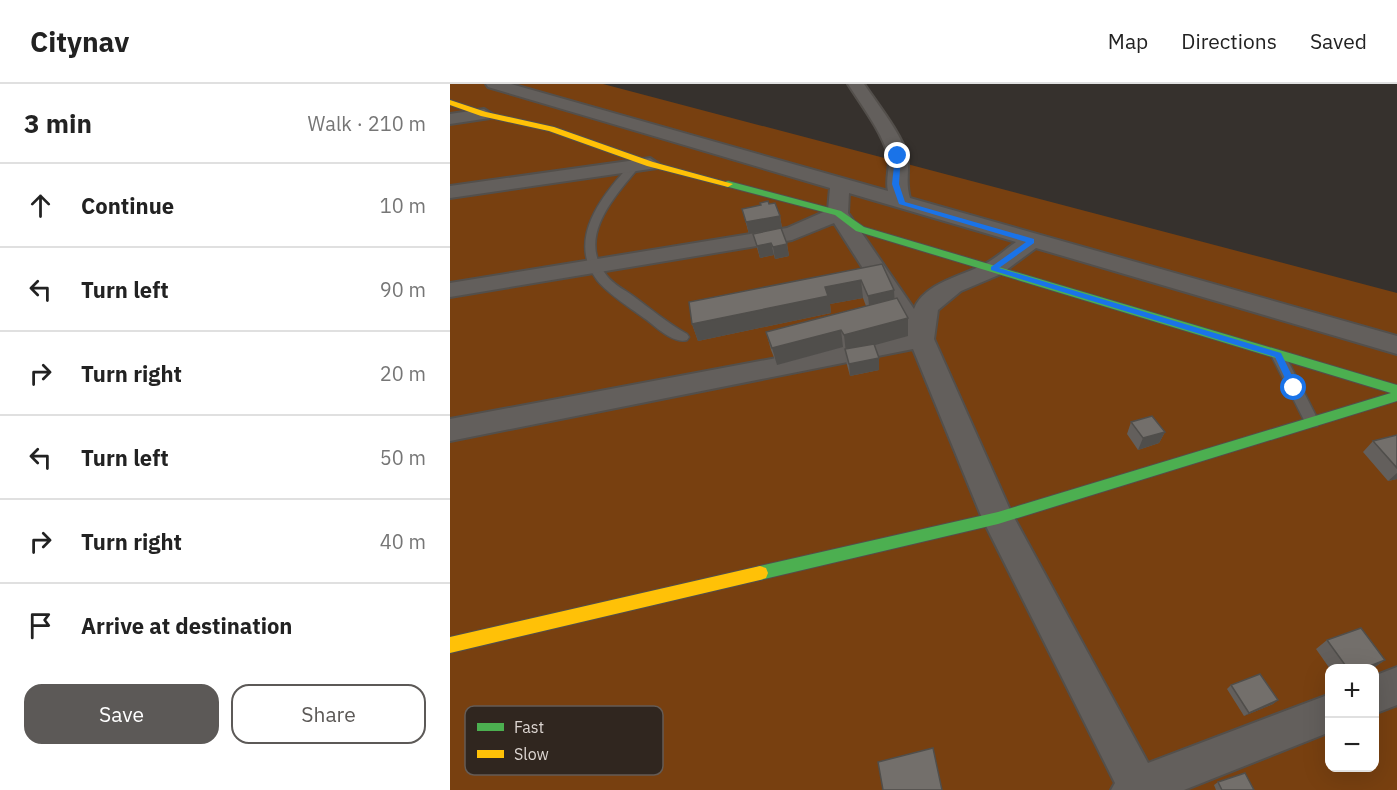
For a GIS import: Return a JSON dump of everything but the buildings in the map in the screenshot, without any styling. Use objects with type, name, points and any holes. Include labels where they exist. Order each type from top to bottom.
[{"type":"street","points":[[494,84],[839,199],[860,229],[1397,390]]},
{"type":"street","points":[[856,84],[882,123],[898,156],[896,184],[902,203]]},
{"type":"street","points":[[450,102],[484,114],[551,129],[643,165],[839,199],[902,203],[1397,345]]},
{"type":"street","points":[[450,118],[484,114]]},
{"type":"street","points":[[450,192],[643,165]]},
{"type":"street","points":[[450,290],[792,234],[839,199]]},
{"type":"street","points":[[839,199],[921,339],[998,518],[1137,789],[1325,715]]},
{"type":"street","points":[[921,339],[926,307],[953,286],[993,269],[1031,241]]},
{"type":"street","points":[[450,430],[921,339]]},
{"type":"street","points":[[450,645],[998,518],[1397,396]]},
{"type":"street","points":[[1379,693],[1397,686]]},
{"type":"lane","points":[[643,165],[615,186],[591,229],[590,254],[602,278],[661,325],[682,338]]},
{"type":"lane","points":[[1278,355],[1312,422]]},
{"type":"shaded area","points":[[450,84],[603,84],[1397,293],[1397,790],[450,790]]},
{"type":"traffic: fast","points":[[728,184],[838,213],[860,229],[1397,390]]},
{"type":"traffic: fast","points":[[760,573],[998,518],[1397,396]]},
{"type":"traffic: slow","points":[[450,102],[484,114],[551,129],[650,164],[728,184]]},
{"type":"traffic: slow","points":[[450,645],[760,573]]},
{"type":"route","points":[[898,156],[896,184],[902,203],[1031,241],[993,269],[1278,355],[1294,388]]}]
